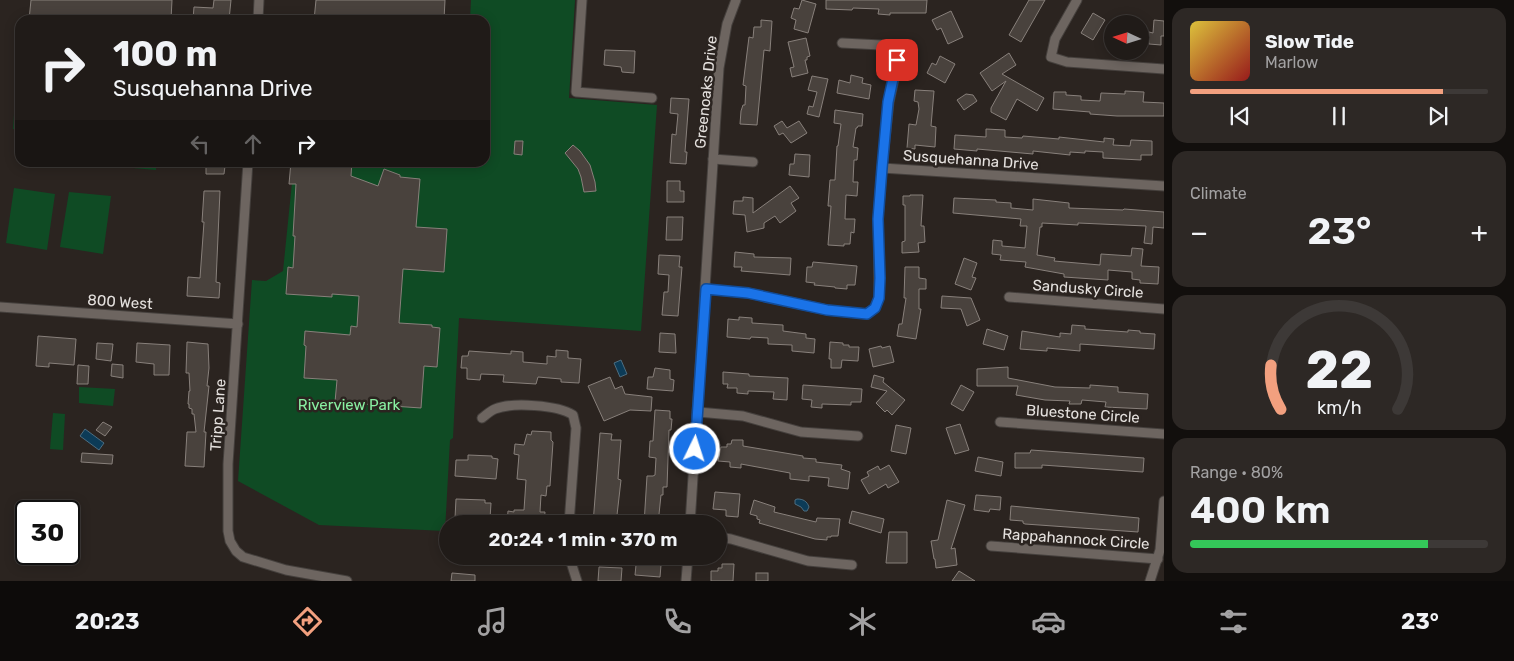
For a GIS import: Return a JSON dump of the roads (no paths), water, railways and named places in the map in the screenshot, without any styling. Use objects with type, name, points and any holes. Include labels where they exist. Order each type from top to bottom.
[{"type":"street","points":[[258,15],[259,0]]},
{"type":"street","points":[[582,0],[576,92],[652,98]]},
{"type":"street","name":"Greenoaks Drive","points":[[691,515],[722,46],[727,24],[736,0]]},
{"type":"street","points":[[1078,0],[1055,39],[1051,57],[1058,61],[1067,62],[1164,69]]},
{"type":"street","points":[[842,43],[881,45],[898,50],[896,70],[888,102],[882,168]]},
{"type":"street","name":"Greenoaks Drive","points":[[713,159],[753,162]]},
{"type":"street","name":"Tripp Lane","points":[[248,167],[227,479],[230,541],[236,551],[243,557],[286,570],[347,581]]},
{"type":"street","name":"Susquehanna Drive","points":[[706,289],[748,293],[827,310],[867,314],[875,308],[879,298],[878,219],[882,168],[1164,186]]},
{"type":"street","name":"Sandusky Circle","points":[[1009,297],[1164,309]]},
{"type":"street","name":"800 West","points":[[0,306],[238,324]]},
{"type":"street","points":[[482,418],[494,409],[510,405],[558,408],[573,414],[576,428],[570,515]]},
{"type":"street","points":[[698,412],[743,416],[801,432],[858,436]]},
{"type":"street","name":"Bluestone Circle","points":[[1000,422],[1164,434]]},
{"type":"street","points":[[1150,581],[1158,559],[1162,539],[1164,502]]},
{"type":"street","points":[[727,538],[808,560],[852,565]]},
{"type":"street","name":"Rappahannock Circle","points":[[991,546],[1158,559]]},
{"type":"street","points":[[572,565],[577,581]]},
{"type":"street","points":[[686,581],[687,565]]},
{"type":"water","points":[[621,360],[627,374],[620,377],[614,363]]},
{"type":"water","points":[[85,429],[104,443],[99,450],[80,436]]},
{"type":"water","points":[[797,499],[807,503],[809,507],[807,511],[804,511],[795,504]]},
{"type":"park label","name":"Riverview Park","points":[[349,405]]}]
